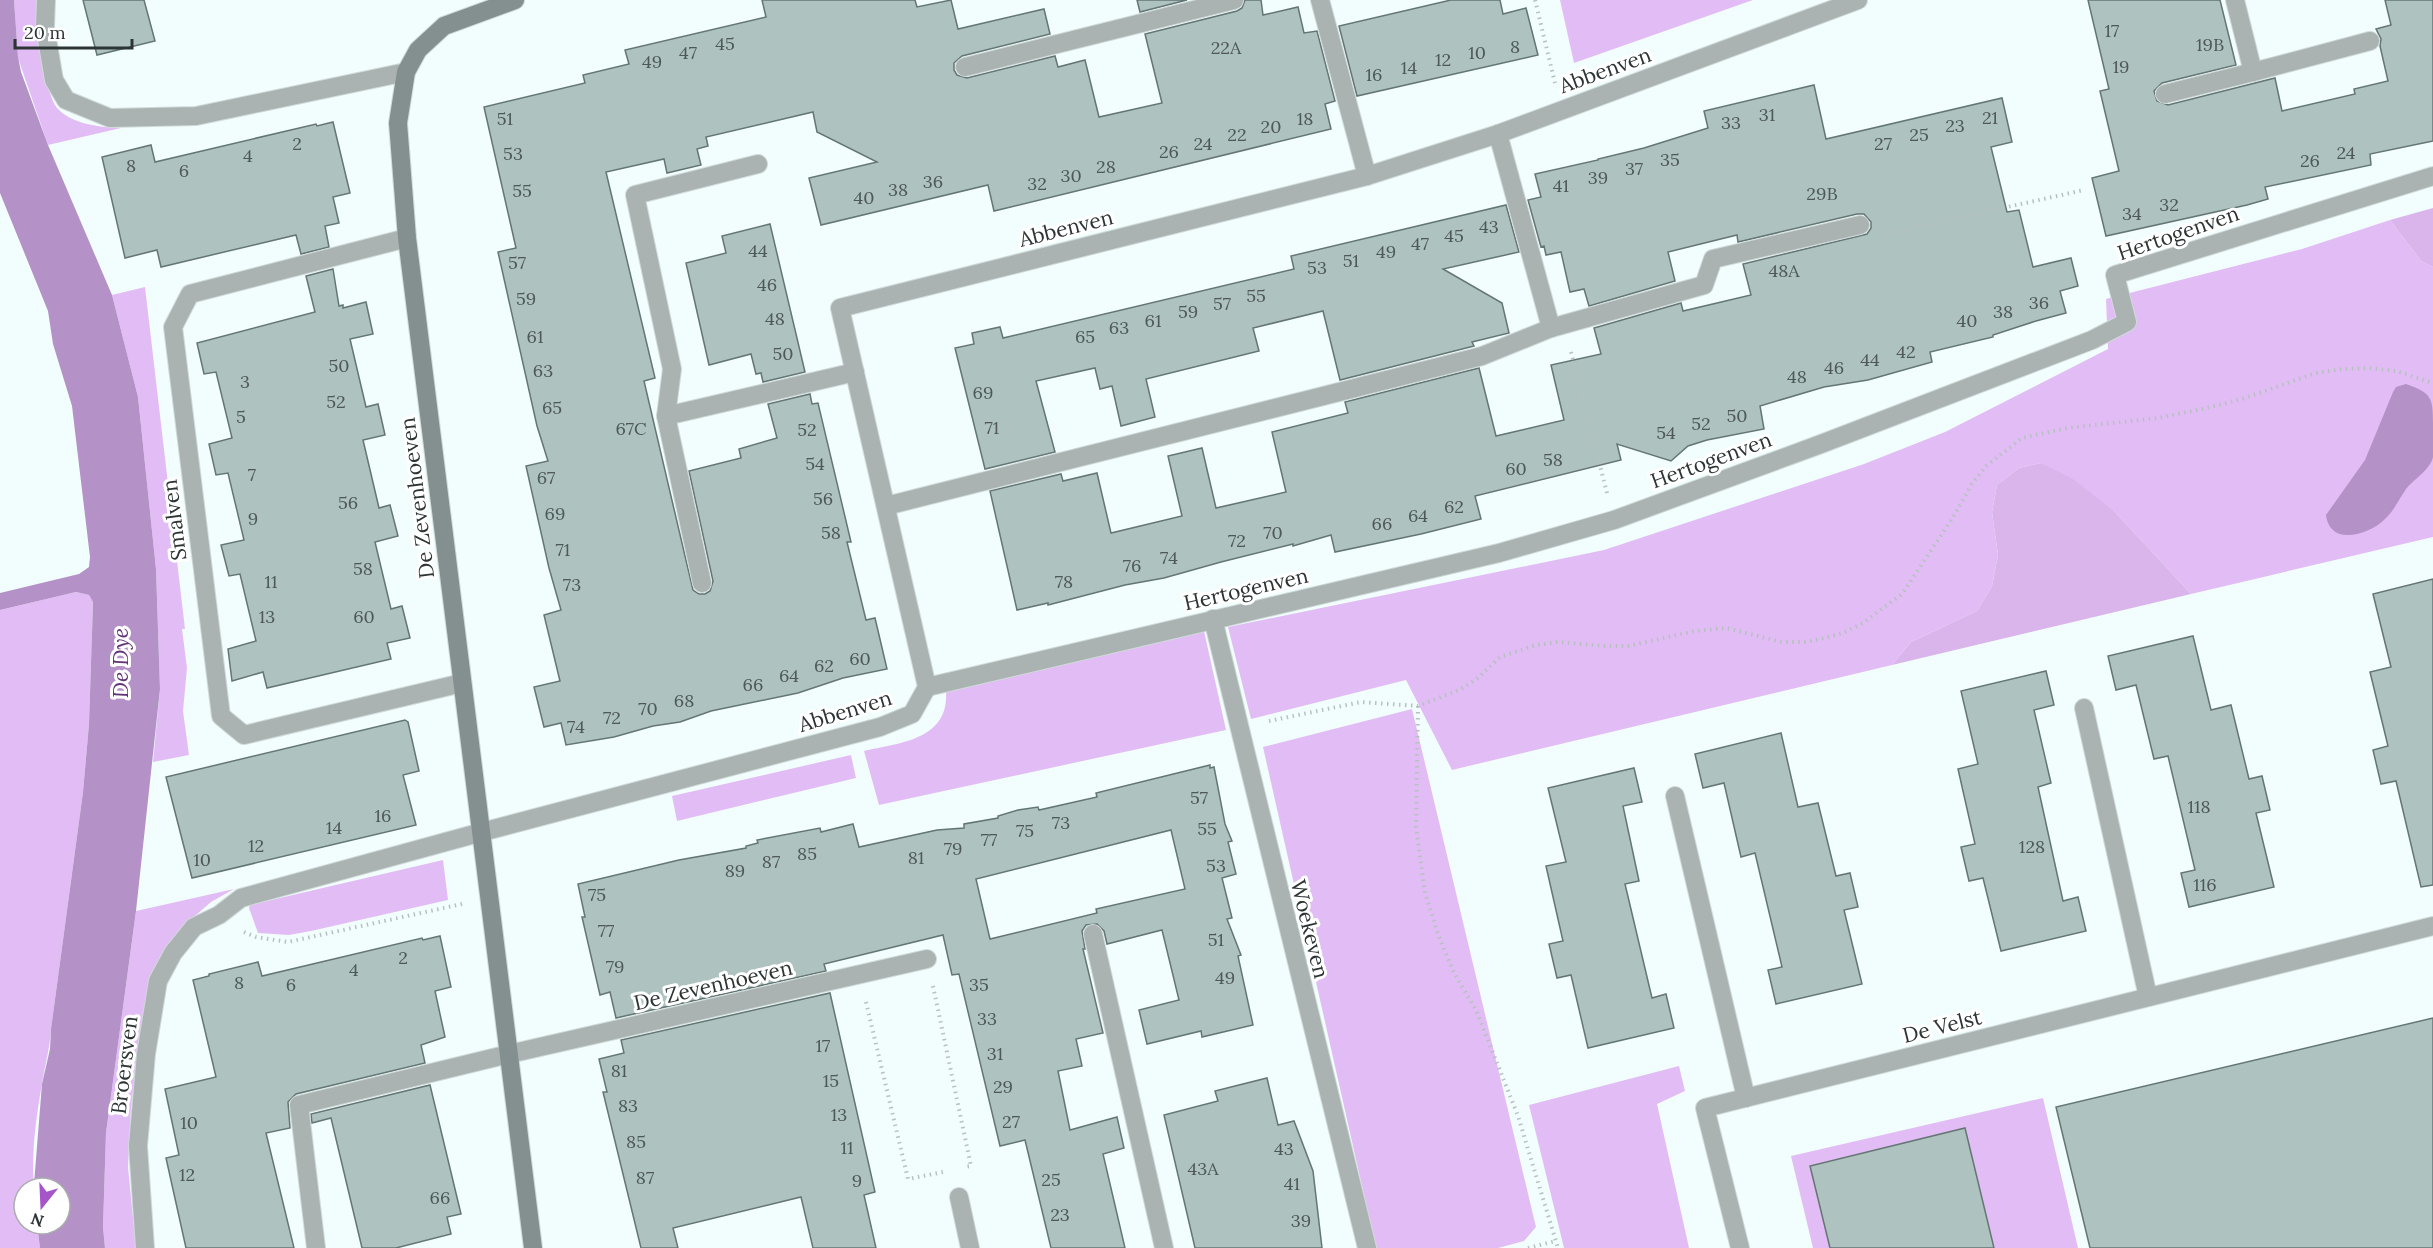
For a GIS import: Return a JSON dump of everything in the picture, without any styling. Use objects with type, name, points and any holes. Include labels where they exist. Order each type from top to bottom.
[{"type":"street","points":[[46,0],[45,27],[54,80],[66,100],[110,118],[196,116],[406,72]]},
{"type":"street","points":[[965,67],[1234,0]]},
{"type":"street","points":[[1320,0],[1367,176]]},
{"type":"street","name":"Abbenven","points":[[482,832],[880,727],[912,714],[927,687],[840,308],[1367,176],[1498,134],[1858,0]]},
{"type":"street","points":[[2235,0],[2253,72]]},
{"type":"street","name":"De Zevenhoeven","points":[[511,1],[444,26],[418,50],[406,72],[398,123],[407,238],[533,1248]]},
{"type":"street","points":[[2165,94],[2370,41]]},
{"type":"street","points":[[1498,134],[1558,327]]},
{"type":"street","points":[[702,584],[666,416],[672,369],[635,195],[758,164]]},
{"type":"street","name":"Hertogenven","points":[[927,687],[1499,553],[1614,519],[1821,444],[2091,340],[2127,322],[2115,275],[2433,176]]},
{"type":"street","points":[[886,506],[1482,356],[1558,327],[1704,285],[1713,259],[1860,225]]},
{"type":"street","name":"Smalven","points":[[407,238],[190,294],[173,327],[221,716],[244,735],[462,683]]},
{"type":"street","points":[[666,416],[855,372]]},
{"type":"street","name":"Woekeven","points":[[1213,619],[1366,1248]]},
{"type":"street","points":[[2084,708],[2148,997]]},
{"type":"street","points":[[1675,796],[1746,1098]]},
{"type":"street","name":"Broersven","points":[[145,1248],[138,1146],[146,1054],[158,981],[173,953],[194,927],[219,915],[241,898],[482,832]]},
{"type":"street","name":"De Velst","points":[[1740,1248],[1705,1108],[2433,926]]},
{"type":"street","points":[[1093,934],[1164,1248]]},
{"type":"street","name":"De Zevenhoeven","points":[[509,1054],[927,959]]},
{"type":"street","points":[[316,1248],[299,1105],[509,1054]]},
{"type":"street","points":[[959,1197],[970,1248]]},
{"type":"path","points":[[1535,0],[1561,110]]},
{"type":"path","points":[[1860,225],[1865,239],[2084,190]]},
{"type":"path","points":[[1558,327],[1614,519]]},
{"type":"path","points":[[1241,727],[1361,702],[1418,706],[1459,690],[1478,678],[1500,657],[1536,645],[1558,642],[1628,646],[1695,630],[1726,628],[1782,642],[1805,642],[1845,632],[1863,623],[1902,594],[1952,519],[1972,484],[1986,466],[2022,438],[2067,428],[2158,418],[2202,409],[2242,399],[2316,373],[2343,369],[2369,368],[2396,371],[2433,382]]},
{"type":"path","points":[[1418,706],[1416,827],[1425,893],[1454,973],[1476,1010],[1518,1116],[1558,1248]]},
{"type":"path","points":[[219,915],[256,938],[288,942],[489,898]]},
{"type":"path","points":[[927,959],[971,1166],[955,1169]]},
{"type":"path","points":[[860,975],[908,1179],[945,1171]]},
{"type":"path","points":[[1528,1248],[1556,1241]]},
{"type":"shaded area","points":[[14,0],[37,0],[49,89],[59,110],[80,122],[121,128],[48,145],[18,58]]},
{"type":"shaded area","points":[[1560,0],[1753,0],[1574,63]]},
{"type":"shaded area","points":[[2433,208],[2433,267],[2421,261],[2390,220]]},
{"type":"shaded area","points":[[2390,220],[2421,261],[2433,267],[2433,537],[2191,594],[2115,512],[2041,463],[2019,468],[1997,485],[1992,512],[1998,555],[1992,586],[1977,611],[1911,642],[1892,665],[1452,770],[1406,680],[1251,719],[1228,627],[1604,550],[1864,464],[1945,432],[2108,349],[2106,299],[2302,249]]},
{"type":"shaded area","points":[[145,287],[185,629],[182,629],[187,668],[183,711],[189,755],[153,762],[160,689],[156,569],[138,397],[112,295]]},
{"type":"shaded area","points":[[2041,463],[2073,479],[2115,512],[2191,594],[1892,665],[1911,642],[1977,611],[1992,586],[1998,555],[1992,512],[1997,485],[2019,468]]},
{"type":"shaded area","points":[[76,592],[89,595],[93,602],[89,724],[83,792],[50,1043],[36,1123],[34,1176],[12,1176],[12,1236],[38,1236],[40,1248],[0,1248],[0,610]]},
{"type":"shaded area","points":[[1204,631],[1226,730],[879,805],[864,751],[919,737],[931,730],[945,708],[946,692]]},
{"type":"shaded area","points":[[1412,709],[1536,1227],[1524,1241],[1498,1248],[1376,1248],[1263,747]]},
{"type":"shaded area","points":[[851,755],[856,778],[677,821],[672,796]]},
{"type":"shaded area","points":[[443,860],[448,900],[289,935],[258,933],[249,908],[250,905]]},
{"type":"shaded area","points":[[234,889],[211,902],[181,928],[152,972],[138,1048],[131,1108],[128,1167],[136,1248],[105,1248],[103,1227],[106,1133],[136,911]]},
{"type":"shaded area","points":[[1679,1066],[1685,1091],[1657,1104],[1689,1248],[1564,1248],[1529,1105]]},
{"type":"shaded area","points":[[2043,1098],[2078,1248],[1813,1248],[1791,1156]]},
{"type":"water","name":"De Dye","points":[[0,0],[14,0],[21,72],[48,145],[112,295],[138,397],[156,569],[160,689],[136,911],[106,1133],[103,1227],[105,1248],[40,1248],[38,1236],[72,1236],[72,1176],[35,1176],[42,1084],[50,1049],[83,792],[89,724],[93,602],[89,595],[76,592],[0,610],[0,593],[79,574],[89,567],[90,557],[72,406],[53,344],[48,311],[0,193]]},
{"type":"water","points":[[2406,384],[2421,390],[2431,402],[2433,457],[2431,462],[2406,489],[2394,509],[2378,525],[2360,533],[2342,535],[2329,525],[2326,515],[2365,460],[2396,387]]},
{"type":"building","points":[[83,0],[144,0],[155,41],[97,55]]},
{"type":"building","points":[[762,0],[915,0],[917,7],[951,0],[958,29],[1044,9],[1050,34],[962,56],[954,63],[954,70],[957,75],[967,78],[1055,56],[1058,67],[1085,60],[1099,117],[1162,103],[1145,34],[1237,11],[1242,8],[1245,0],[1261,0],[1263,15],[1298,7],[1304,33],[1317,31],[1335,101],[1325,104],[1331,129],[994,211],[988,185],[821,225],[809,178],[877,162],[817,132],[813,112],[706,137],[708,146],[697,149],[701,165],[667,173],[664,159],[606,172],[655,378],[644,381],[693,590],[699,594],[705,594],[710,591],[713,581],[689,471],[741,458],[739,449],[777,438],[768,404],[810,394],[812,404],[818,403],[851,542],[847,542],[866,620],[875,618],[887,669],[843,678],[798,693],[711,711],[680,722],[566,745],[561,723],[544,727],[534,687],[560,681],[544,615],[561,610],[526,466],[548,461],[537,426],[498,252],[516,248],[484,107],[585,83],[583,75],[629,64],[625,50],[766,17]]},
{"type":"building","points":[[1137,0],[1187,0],[1140,12]]},
{"type":"building","points":[[1451,0],[1500,0],[1503,14],[1526,8],[1538,55],[1357,96],[1339,26]]},
{"type":"building","points":[[2088,0],[2220,0],[2236,65],[2162,83],[2154,91],[2157,101],[2168,105],[2275,78],[2282,111],[2355,94],[2354,89],[2388,81],[2380,46],[2381,39],[2376,29],[2391,25],[2385,0],[2433,0],[2433,141],[2370,154],[2371,165],[2265,187],[2268,199],[2106,236],[2092,178],[2119,171],[2100,91],[2109,89]]},
{"type":"building","points":[[1814,85],[1826,139],[2002,98],[2012,142],[1991,147],[2007,212],[2019,210],[2033,267],[2071,258],[2078,286],[2060,291],[2066,313],[1993,335],[1993,337],[1930,352],[1932,362],[1868,380],[1824,387],[1760,406],[1764,429],[1688,446],[1671,461],[1617,444],[1621,460],[1475,496],[1481,519],[1335,552],[1331,535],[1164,578],[1017,610],[990,491],[1061,474],[1063,481],[1097,473],[1111,533],[1182,516],[1168,456],[1202,448],[1216,508],[1286,492],[1272,432],[1348,413],[1345,402],[1479,368],[1496,436],[1564,420],[1551,365],[1601,354],[1594,328],[1681,303],[1683,311],[1751,295],[1743,264],[1867,234],[1871,228],[1871,222],[1864,214],[1857,214],[1738,242],[1737,235],[1668,252],[1675,281],[1589,306],[1584,289],[1570,292],[1561,252],[1546,255],[1544,246],[1541,247],[1528,200],[1541,197],[1535,174],[1644,148],[1708,128],[1704,111]]},
{"type":"building","points":[[333,122],[350,193],[333,197],[339,223],[325,226],[329,247],[301,254],[296,235],[161,267],[157,250],[125,258],[102,157],[151,145],[155,162]]},
{"type":"building","points":[[1506,205],[1519,252],[1443,269],[1502,303],[1509,333],[1472,342],[1474,346],[1340,380],[1323,311],[1253,328],[1259,351],[1146,379],[1155,417],[1121,426],[1112,386],[1100,389],[1095,368],[1036,381],[1055,452],[985,469],[955,348],[974,344],[972,333],[1000,327],[1003,338],[1294,269],[1291,256]]},
{"type":"building","points":[[770,224],[805,372],[763,382],[761,373],[756,374],[751,354],[709,365],[686,263],[726,253],[722,236]]},
{"type":"building","points":[[333,269],[339,306],[343,305],[343,308],[366,302],[373,334],[350,339],[366,407],[378,404],[385,435],[363,440],[379,508],[390,505],[398,536],[375,542],[391,609],[402,606],[410,638],[387,643],[391,659],[267,688],[263,672],[232,681],[228,649],[256,641],[240,574],[229,576],[221,545],[244,540],[228,473],[216,475],[209,444],[232,438],[216,372],[204,374],[197,343],[315,312],[306,276]]},
{"type":"building","points":[[2433,579],[2433,885],[2421,887],[2396,781],[2381,784],[2373,750],[2388,746],[2370,672],[2391,667],[2373,594]]},
{"type":"building","points":[[2193,636],[2211,710],[2231,705],[2249,779],[2262,776],[2270,810],[2256,813],[2274,887],[2189,907],[2181,873],[2195,870],[2168,756],[2154,759],[2136,685],[2116,690],[2108,656]]},
{"type":"building","points":[[2046,671],[2054,705],[2034,710],[2051,783],[2038,787],[2063,901],[2078,897],[2086,931],[2001,951],[1983,878],[1969,881],[1961,847],[1975,844],[1958,769],[1978,764],[1961,691]]},
{"type":"building","points":[[405,720],[408,722],[419,771],[403,775],[416,825],[192,878],[166,777]]},
{"type":"building","points":[[1781,733],[1798,807],[1818,803],[1836,876],[1850,873],[1858,907],[1844,910],[1862,984],[1776,1004],[1768,970],[1782,967],[1755,853],[1741,857],[1724,783],[1703,788],[1695,754]]},
{"type":"building","points":[[1210,765],[1210,768],[1214,767],[1225,824],[1232,841],[1228,842],[1236,874],[1222,878],[1232,918],[1227,919],[1241,955],[1238,956],[1253,1025],[1202,1037],[1201,1031],[1147,1044],[1139,1010],[1179,1000],[1162,930],[1107,944],[1104,931],[1097,924],[1086,925],[1082,931],[1085,949],[1083,949],[1103,1033],[1076,1039],[1082,1066],[1058,1071],[1070,1130],[1117,1117],[1124,1148],[1103,1154],[1125,1248],[1051,1248],[1025,1140],[1000,1146],[959,974],[952,975],[943,935],[824,964],[826,971],[616,1018],[610,992],[600,995],[582,917],[585,917],[578,884],[679,860],[746,848],[746,846],[758,843],[757,840],[820,828],[821,832],[853,824],[859,847],[937,830],[964,828],[964,824],[998,818],[998,816],[1018,810],[1038,807],[1039,810],[1097,797],[1096,793]],"holes":[[[1171,830],[1185,889],[1096,909],[1097,913],[990,939],[976,879]]]},
{"type":"building","points":[[1634,768],[1642,802],[1623,806],[1639,881],[1625,884],[1652,998],[1666,994],[1674,1028],[1588,1048],[1571,975],[1557,978],[1549,944],[1563,941],[1546,866],[1566,862],[1548,788]]},
{"type":"building","points":[[440,936],[451,987],[435,991],[445,1037],[421,1045],[425,1063],[296,1094],[288,1102],[290,1128],[266,1133],[294,1248],[186,1248],[166,1158],[179,1155],[165,1089],[216,1077],[193,980],[258,962],[262,976],[422,938],[423,940]]},
{"type":"building","points":[[830,993],[875,1192],[864,1195],[876,1248],[813,1248],[801,1197],[673,1228],[678,1248],[641,1248],[603,1092],[607,1092],[599,1059],[624,1053],[621,1040]]},
{"type":"building","points":[[2433,1018],[2433,1248],[2090,1248],[2056,1107]]},
{"type":"building","points":[[1267,1078],[1278,1125],[1294,1121],[1313,1171],[1322,1248],[1195,1248],[1164,1115],[1218,1101],[1215,1091]]},
{"type":"building","points":[[430,1085],[461,1214],[447,1217],[451,1234],[396,1248],[362,1248],[331,1118],[312,1123],[311,1114]]},
{"type":"building","points":[[1965,1128],[1994,1248],[1830,1248],[1810,1166]]}]
